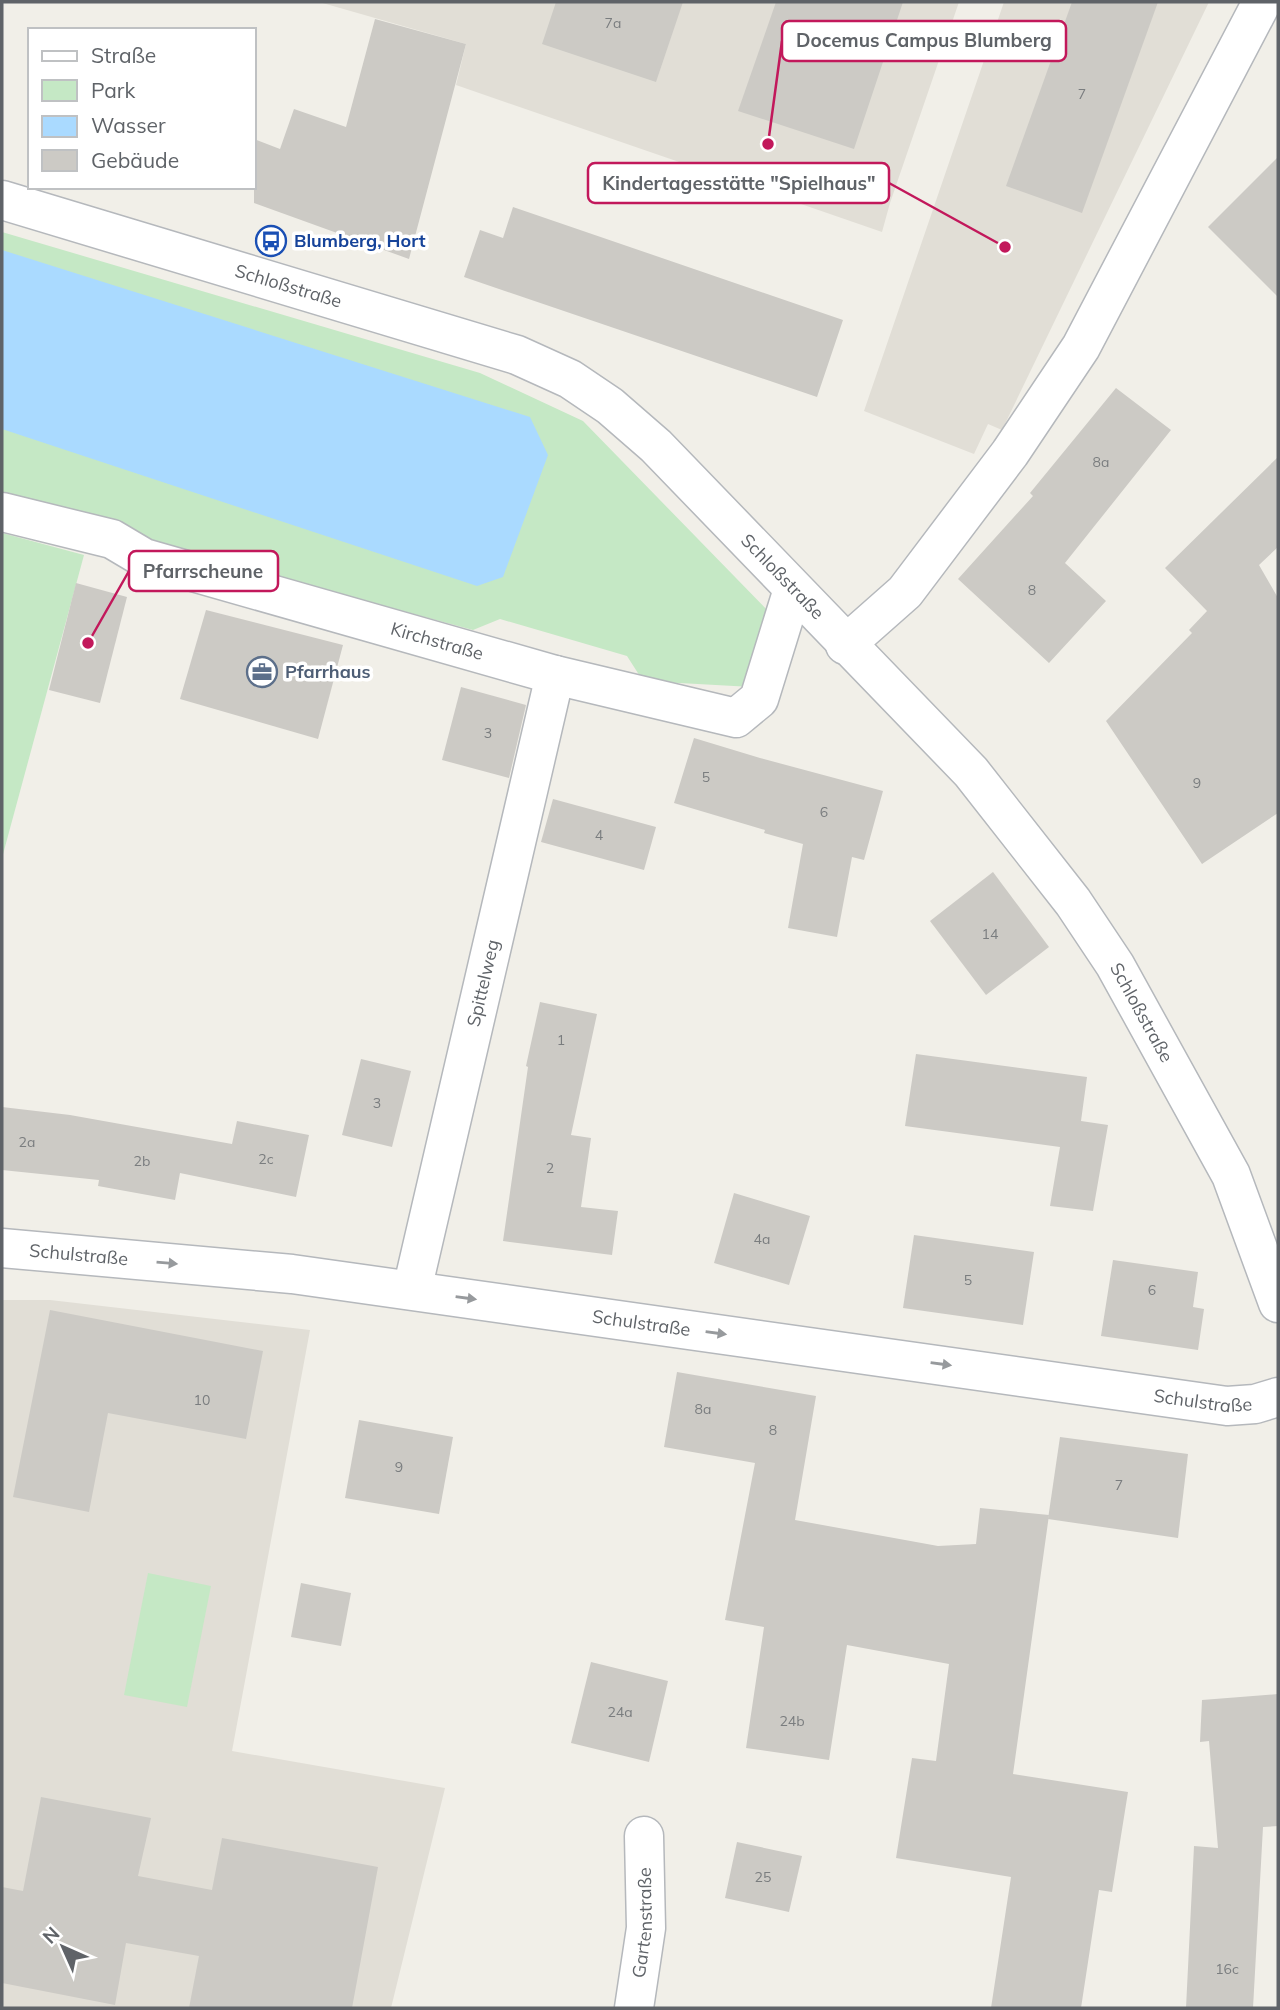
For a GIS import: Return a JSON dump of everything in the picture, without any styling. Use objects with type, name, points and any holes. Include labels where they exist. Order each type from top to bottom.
[{"type":"street","points":[[845,645],[905,592],[1010,453],[1081,347],[1262,2]]},
{"type":"street","name":"Schloßstraße","points":[[2,200],[517,355],[570,379],[610,406],[656,446],[845,645],[971,772],[1073,902],[1108,955],[1231,1175],[1278,1303]]},
{"type":"street","name":"Kirchstraße","points":[[2,512],[112,539],[144,558],[555,675],[736,718],[759,699],[793,589]]},
{"type":"street","name":"Spittelweg","points":[[412,1290],[555,675]]},
{"type":"street","name":"Schulstraße","points":[[2,1248],[292,1274],[1227,1406],[1255,1404],[1278,1397]]},
{"type":"street","name":"Gartenstraße","points":[[634,2008],[646,1928],[644,1836]]},
{"type":"shaded area","points":[[319,2],[959,2],[882,232],[456,85],[466,44]]},
{"type":"shaded area","points":[[1004,2],[1209,2],[1002,430],[988,424],[974,454],[864,411]]},
{"type":"shaded area","points":[[2,1300],[50,1300],[310,1330],[232,1751],[445,1788],[391,2008],[2,2008]]},
{"type":"green space","points":[[2,232],[480,373],[583,421],[773,616],[752,687],[643,681],[627,656],[500,619],[473,630],[2,503]]},
{"type":"green space","points":[[2,533],[84,555],[2,858]]},
{"type":"green space","points":[[148,1573],[211,1586],[187,1707],[124,1695]]},
{"type":"water","points":[[2,250],[530,417],[548,455],[503,577],[477,586],[2,429]]},
{"type":"building","points":[[556,2],[683,2],[656,82],[542,44]]},
{"type":"building","points":[[776,2],[903,2],[854,149],[738,111]]},
{"type":"building","points":[[1072,2],[1158,2],[1082,213],[1006,186]]},
{"type":"building","points":[[375,19],[466,44],[409,259],[254,203],[256,140],[280,149],[294,109],[346,127]]},
{"type":"building","points":[[1278,157],[1278,297],[1208,227]]},
{"type":"building","points":[[513,207],[843,320],[817,397],[464,277],[480,230],[503,238]]},
{"type":"building","points":[[1116,388],[1171,430],[1065,563],[1106,601],[1049,663],[958,579],[1033,496],[1030,493]]},
{"type":"building","points":[[1278,457],[1278,547],[1259,565],[1278,598],[1278,813],[1202,864],[1106,721],[1192,633],[1189,630],[1207,611],[1165,568]]},
{"type":"building","points":[[76,583],[127,597],[100,703],[49,690]]},
{"type":"building","name":"Pfarrhaus","points":[[206,610],[343,645],[318,739],[180,699]]},
{"type":"building","points":[[461,687],[526,705],[509,778],[442,760]]},
{"type":"building","points":[[694,738],[883,791],[864,860],[852,857],[837,937],[788,928],[803,844],[674,803]]},
{"type":"building","points":[[553,799],[656,827],[644,870],[541,842]]},
{"type":"building","points":[[993,872],[1049,947],[986,995],[930,921]]},
{"type":"building","points":[[540,1002],[597,1014],[571,1135],[591,1138],[581,1207],[618,1211],[612,1255],[503,1241],[528,1067],[526,1066]]},
{"type":"building","points":[[916,1054],[1087,1077],[1081,1121],[1108,1125],[1093,1211],[1050,1206],[1060,1147],[905,1126]]},
{"type":"building","points":[[361,1059],[411,1071],[392,1147],[342,1135]]},
{"type":"building","points":[[2,1107],[70,1115],[232,1144],[237,1121],[309,1135],[296,1197],[180,1173],[175,1200],[98,1186],[99,1180],[2,1170]]},
{"type":"building","points":[[734,1193],[810,1216],[789,1285],[714,1263]]},
{"type":"building","points":[[914,1235],[1034,1252],[1023,1325],[903,1308]]},
{"type":"building","points":[[1113,1260],[1198,1272],[1193,1307],[1204,1309],[1198,1350],[1101,1336]]},
{"type":"building","points":[[50,1310],[263,1351],[246,1439],[108,1413],[89,1512],[13,1497]]},
{"type":"building","points":[[677,1372],[816,1396],[795,1520],[938,1546],[976,1544],[980,1508],[1049,1515],[1013,1774],[1128,1792],[1112,1892],[1099,1890],[1081,2008],[991,2008],[1011,1877],[896,1858],[912,1758],[936,1761],[949,1664],[847,1645],[829,1760],[746,1748],[764,1627],[725,1620],[755,1463],[664,1447]]},
{"type":"building","points":[[359,1420],[453,1437],[439,1514],[345,1498]]},
{"type":"building","points":[[1060,1437],[1188,1454],[1178,1538],[1048,1519]]},
{"type":"building","points":[[301,1583],[351,1593],[341,1646],[291,1637]]},
{"type":"building","points":[[591,1662],[668,1681],[649,1762],[571,1743]]},
{"type":"building","points":[[1278,1694],[1278,1826],[1263,1827],[1253,2008],[1186,2008],[1194,1846],[1218,1848],[1209,1741],[1200,1742],[1202,1700]]},
{"type":"building","points":[[41,1797],[151,1818],[138,1876],[212,1890],[222,1838],[378,1867],[352,2008],[189,2008],[199,1956],[126,1943],[115,2005],[2,1983],[2,1887],[23,1891]]},
{"type":"building","points":[[737,1842],[802,1856],[789,1912],[725,1898]]},
{"type":"place","name":"Docemus Campus Blumberg","points":[[768,144]]},
{"type":"place","name":"Blumberg, Hort","points":[[271,241]]},
{"type":"place","name":"Kindertagesstätte \"Spielhaus\"","points":[[1005,247]]},
{"type":"place","name":"Pfarrscheune","points":[[88,643]]},
{"type":"place","name":"Pfarrhaus","points":[[262,672]]}]
